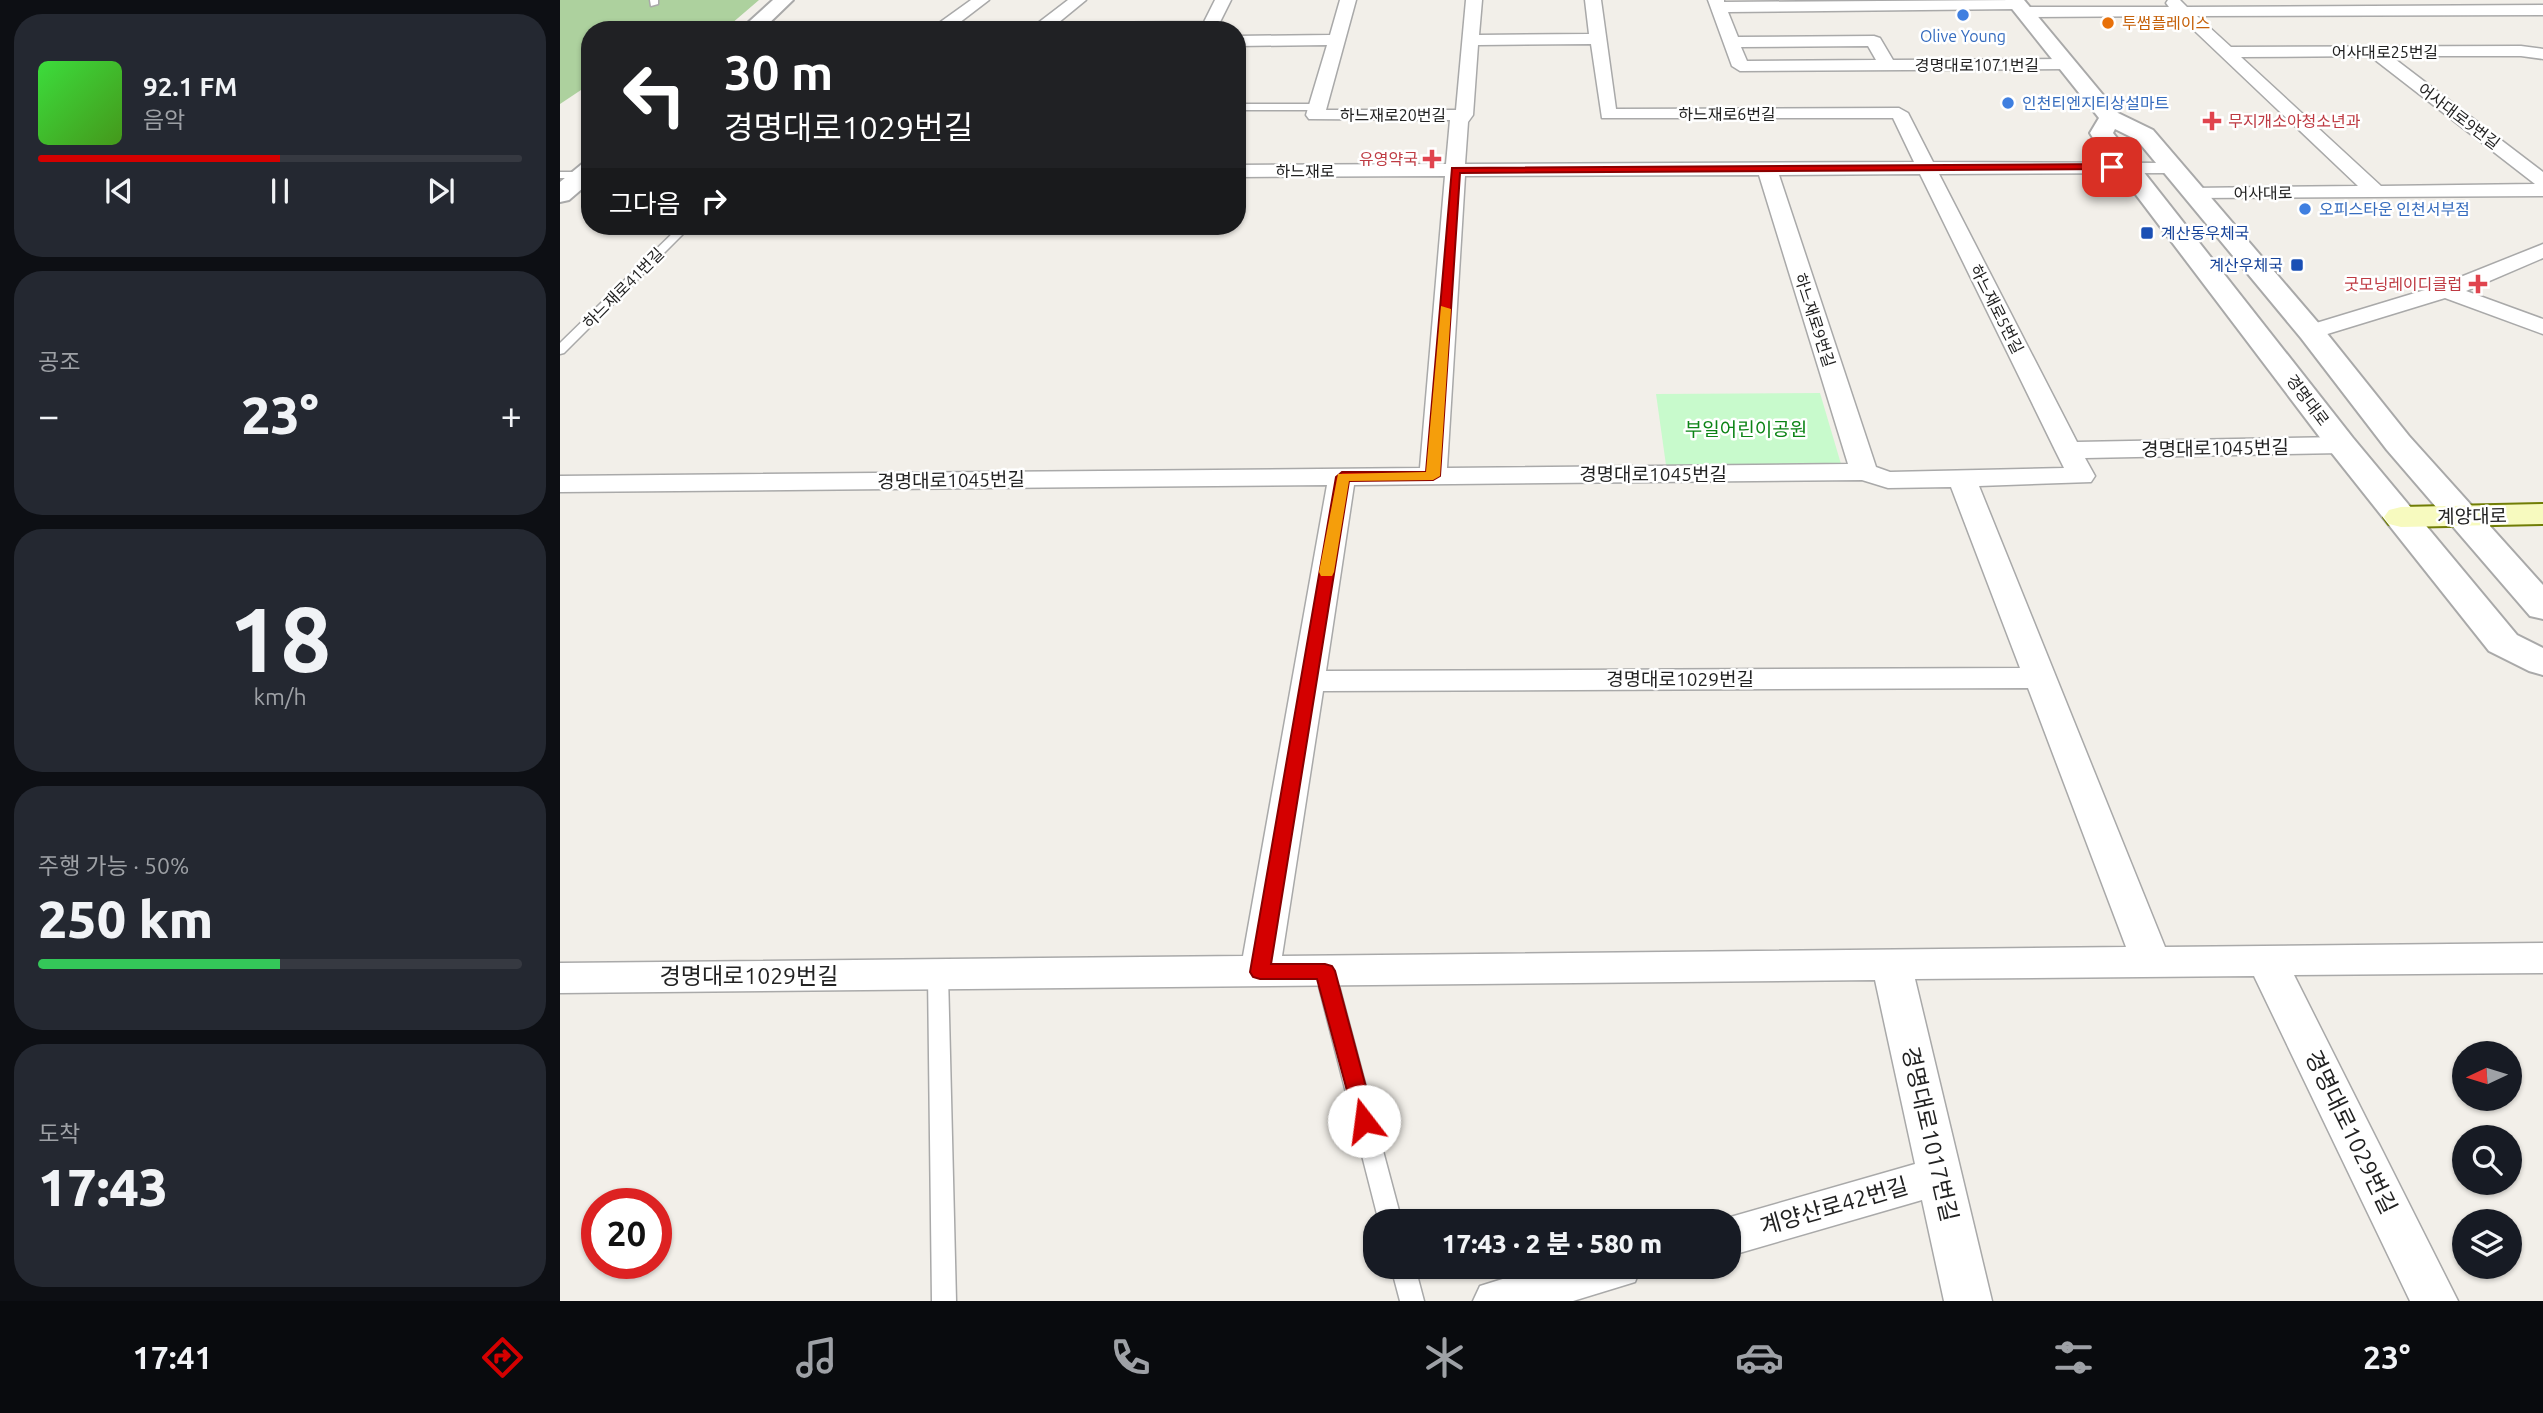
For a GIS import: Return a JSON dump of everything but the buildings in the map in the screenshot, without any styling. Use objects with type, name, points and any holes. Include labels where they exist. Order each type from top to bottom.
[{"type":"main road","name":"계양대로","points":[[2401,517],[2543,514]]},
{"type":"street","points":[[759,21],[784,0]]},
{"type":"street","points":[[952,21],[981,0]]},
{"type":"street","points":[[1050,21],[1078,0]]},
{"type":"street","points":[[1212,21],[1223,0]]},
{"type":"street","name":"하느재로20번길","points":[[1348,0],[1315,115],[1464,115]]},
{"type":"street","name":"하느재로20번길","points":[[1433,476],[1459,121],[1464,115],[1474,0]]},
{"type":"street","name":"하느재로6번길","points":[[1593,0],[1608,114],[1896,107],[1926,168]]},
{"type":"street","points":[[1724,20],[1863,20],[1847,4]]},
{"type":"street","points":[[1724,20],[1847,4],[2543,10]]},
{"type":"street","points":[[2018,5],[2110,118],[2145,135],[2311,332],[2398,443],[2543,608]]},
{"type":"street","points":[[2177,6],[2375,191]]},
{"type":"street","name":"경명대로1071번길","points":[[1881,69],[1874,41],[1724,20],[1740,65],[1881,69],[2066,64]]},
{"type":"street","points":[[1470,40],[1599,39]]},
{"type":"street","points":[[1246,41],[1337,40]]},
{"type":"street","name":"어사대로25번길","points":[[2227,52],[2521,51],[2543,54]]},
{"type":"street","name":"어사대로9번길","points":[[2375,52],[2543,181]]},
{"type":"street","name":"경명대로","points":[[2110,118],[2101,133],[2342,445],[2503,642],[2543,663]]},
{"type":"street","name":"하느재로","points":[[1246,172],[2170,167]]},
{"type":"street","name":"하느재로5번길","points":[[1926,168],[2068,450]]},
{"type":"street","name":"하느재로9번길","points":[[1767,169],[1864,472]]},
{"type":"street","points":[[560,195],[580,174]]},
{"type":"street","name":"어사대로","points":[[2193,194],[2543,190]]},
{"type":"street","points":[[2311,332],[2446,291],[2543,250]]},
{"type":"street","points":[[2446,291],[2543,327]]},
{"type":"street","name":"경명대로1045번길","points":[[560,484],[1864,472],[1888,480],[2081,476],[2068,450],[2342,445]]},
{"type":"street","points":[[1260,972],[1342,477]]},
{"type":"street","points":[[1962,478],[2152,964]]},
{"type":"street","name":"경명대로1029번길","points":[[1308,681],[2040,678]]},
{"type":"street","name":"경명대로1029번길","points":[[560,978],[2268,963],[2543,958]]},
{"type":"street","name":"경명대로1029번길","points":[[2268,963],[2434,1301]]},
{"type":"street","name":"경명대로1017번길","points":[[1892,966],[1968,1301]]},
{"type":"street","name":"계양산로42번길","points":[[1741,1233],[1940,1176]]},
{"type":"street","points":[[1497,1301],[1575,1279]]},
{"type":"lane","points":[[1246,107],[1318,107]]},
{"type":"lane","name":"하느재로41번길","points":[[560,350],[677,235]]},
{"type":"lane","points":[[1325,971],[1388,1209]]},
{"type":"lane","points":[[938,975],[944,1301]]},
{"type":"lane","points":[[1406,1279],[1412,1301]]},
{"type":"green space","points":[[560,0],[759,0],[734,21],[581,21],[581,90],[560,104]]},
{"type":"green space","name":"부일어린이공원","points":[[1820,393],[1841,464],[1666,465],[1656,394]]},
{"type":"slow traffic","points":[[1326,572],[1342,477],[1433,476],[1445,309]]},
{"type":"place","name":"Olive Young","points":[[1963,15]]},
{"type":"place","name":"투썸플레이스","points":[[2108,23]]},
{"type":"place","name":"인천티엔지티상설마트","points":[[2008,103]]},
{"type":"place","name":"무지개소아청소년과","points":[[2212,121]]},
{"type":"place","name":"유영약국","points":[[1432,159]]},
{"type":"place","name":"오피스타운 인천서부점","points":[[2305,209]]},
{"type":"place","name":"계산동우체국","points":[[2147,233]]},
{"type":"place","name":"계산우체국","points":[[2297,265]]},
{"type":"place","name":"굿모닝레이디클럽","points":[[2478,284]]},
{"type":"route","points":[[1364,1121],[1325,971],[1260,972],[1342,477],[1433,476],[1455,170],[2112,167]]}]
